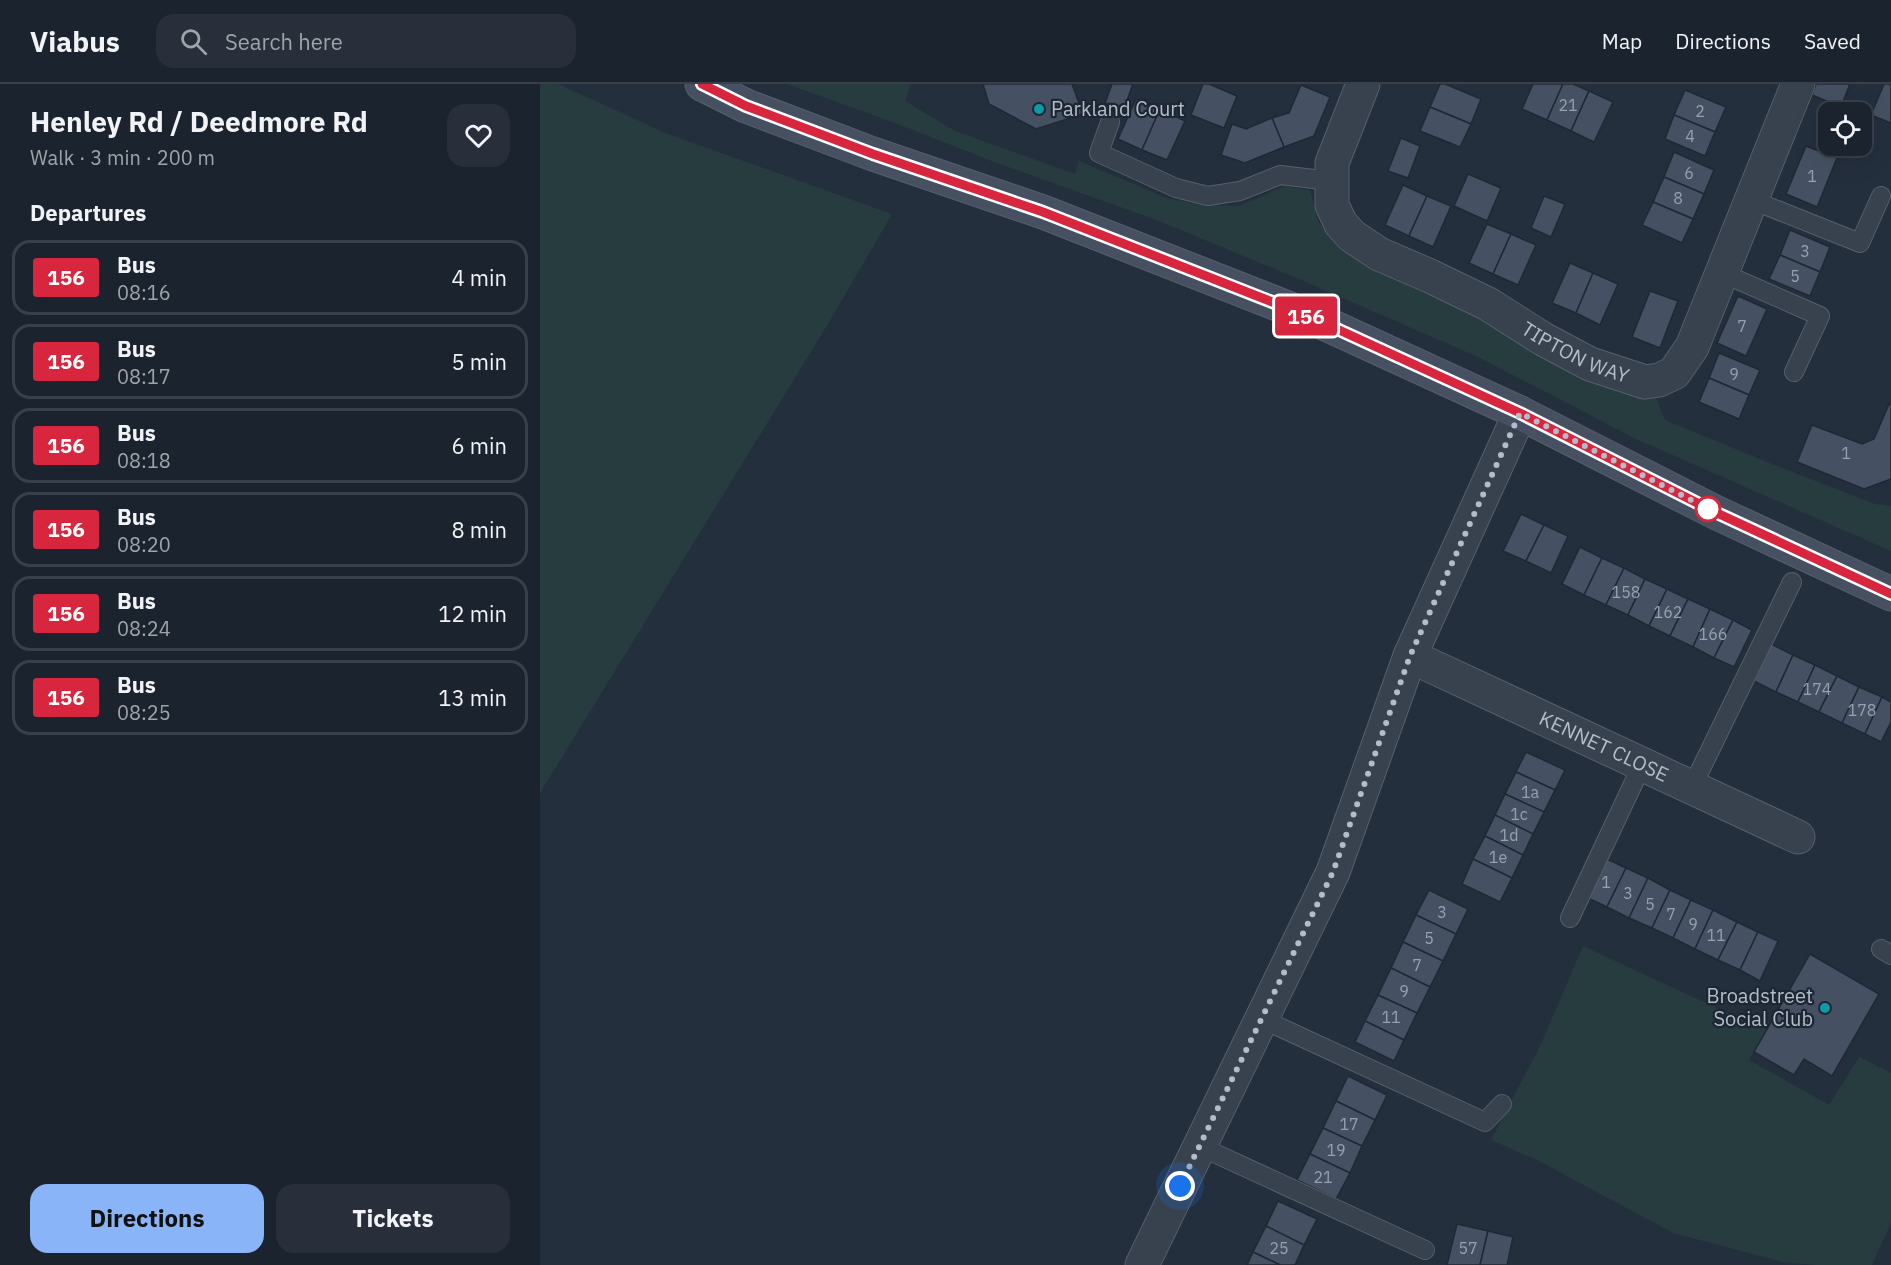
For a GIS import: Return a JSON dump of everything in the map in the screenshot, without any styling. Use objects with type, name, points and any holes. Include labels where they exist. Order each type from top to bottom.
[{"type":"main road","points":[[702,84],[756,110],[873,154],[1043,212],[1302,314],[1520,413],[1717,513],[1891,594]]},
{"type":"street","name":"TIPTON WAY","points":[[1363,84],[1332,163],[1332,205],[1341,224],[1352,236],[1379,254],[1488,304],[1543,339],[1590,364],[1645,382],[1659,380],[1674,373],[1692,347],[1798,84]]},
{"type":"street","points":[[1142,1265],[1333,872],[1410,656],[1520,413]]},
{"type":"street","name":"KENNET CLOSE","points":[[1410,656],[1798,837]]},
{"type":"lane","points":[[1110,122],[1099,153],[1176,188],[1208,196],[1240,191],[1280,175],[1331,181]]},
{"type":"lane","points":[[1752,200],[1860,243],[1881,196]]},
{"type":"lane","points":[[1722,273],[1820,316],[1794,372]]},
{"type":"lane","points":[[1692,787],[1792,582]]},
{"type":"lane","points":[[1570,918],[1642,765]]},
{"type":"lane","points":[[1262,1019],[1485,1122],[1502,1104]]},
{"type":"lane","points":[[1199,1146],[1425,1250]]},
{"type":"green space","points":[[540,84],[558,84],[668,134],[892,214],[828,324],[540,793]]},
{"type":"green space","points":[[787,84],[911,84],[905,101],[955,131],[1075,174],[1079,161],[1167,198],[1203,205],[1239,206],[1285,186],[1310,190],[1318,221],[1339,248],[1641,396],[1656,398],[1665,420],[1875,504],[1891,506],[1891,551],[1636,439],[1478,357],[1299,279],[1159,221]]},
{"type":"green space","points":[[1583,946],[1745,1021],[1750,1011],[1770,1023],[1749,1060],[1829,1105],[1859,1057],[1891,1073],[1891,1223],[1872,1265],[1816,1265],[1783,1262],[1673,1233],[1537,1160],[1491,1140],[1541,1044]]},
{"type":"building","name":"Parkland Court","points":[[983,84],[1072,84],[1083,114],[1036,129],[989,104]]},
{"type":"building","points":[[1112,84],[1133,84],[1124,109],[1105,103]]},
{"type":"building","points":[[1203,84],[1209,84],[1237,96],[1224,128],[1191,115]]},
{"type":"building","points":[[1440,84],[1481,99],[1471,124],[1430,107]]},
{"type":"building","points":[[1533,84],[1563,84],[1547,120],[1522,109]]},
{"type":"building","points":[[1563,84],[1573,84],[1589,91],[1571,131],[1547,120]]},
{"type":"building","points":[[1816,84],[1850,84],[1843,102],[1829,102],[1812,95]]},
{"type":"building","points":[[1884,84],[1891,84],[1891,123],[1872,115]]},
{"type":"building","points":[[1301,85],[1330,97],[1314,136],[1284,147],[1272,118],[1289,113]]},
{"type":"building","points":[[1685,90],[1726,107],[1715,132],[1674,115]]},
{"type":"building","points":[[1589,91],[1613,102],[1594,142],[1571,131]]},
{"type":"building","points":[[1136,99],[1160,109],[1142,150],[1118,139]]},
{"type":"building","points":[[1430,107],[1471,124],[1460,147],[1420,131]]},
{"type":"building","points":[[1160,109],[1185,121],[1167,160],[1142,150]]},
{"type":"building","points":[[1674,115],[1715,132],[1705,156],[1665,139]]},
{"type":"building","points":[[1272,118],[1284,147],[1245,163],[1221,155],[1232,124],[1246,129]]},
{"type":"building","points":[[1401,138],[1420,146],[1408,178],[1388,171]]},
{"type":"building","points":[[1806,146],[1818,151],[1818,156],[1837,158],[1817,207],[1786,194]]},
{"type":"building","points":[[1674,152],[1714,170],[1704,194],[1664,177]]},
{"type":"building","points":[[1468,174],[1501,188],[1487,221],[1454,206]]},
{"type":"building","points":[[1664,177],[1704,194],[1693,219],[1653,202]]},
{"type":"building","points":[[1403,185],[1427,196],[1409,236],[1385,225]]},
{"type":"building","points":[[1427,196],[1451,206],[1433,247],[1409,236]]},
{"type":"building","points":[[1544,196],[1565,204],[1551,237],[1531,228]]},
{"type":"building","points":[[1653,202],[1693,219],[1682,243],[1642,225]]},
{"type":"building","points":[[1487,224],[1511,234],[1493,274],[1469,263]]},
{"type":"building","points":[[1790,230],[1830,247],[1820,272],[1780,255]]},
{"type":"building","points":[[1511,234],[1536,245],[1518,285],[1493,274]]},
{"type":"building","points":[[1780,255],[1820,272],[1810,296],[1769,279]]},
{"type":"building","points":[[1570,263],[1593,273],[1576,313],[1552,303]]},
{"type":"building","points":[[1593,273],[1618,284],[1600,325],[1576,313]]},
{"type":"building","points":[[1650,291],[1678,301],[1660,348],[1632,337]]},
{"type":"building","points":[[1738,296],[1767,309],[1746,356],[1717,343]]},
{"type":"building","points":[[1719,353],[1760,370],[1749,395],[1709,378]]},
{"type":"building","points":[[1709,378],[1749,395],[1739,419],[1699,402]]},
{"type":"building","points":[[1889,404],[1891,405],[1891,479],[1864,489],[1797,462],[1812,425],[1862,444],[1874,439]]},
{"type":"building","points":[[1521,514],[1544,525],[1526,561],[1503,551]]},
{"type":"building","points":[[1544,525],[1568,536],[1551,573],[1526,561]]},
{"type":"building","points":[[1580,547],[1602,558],[1584,595],[1562,584]]},
{"type":"building","points":[[1602,558],[1624,568],[1606,605],[1584,595]]},
{"type":"building","points":[[1624,568],[1645,579],[1628,615],[1606,605]]},
{"type":"building","points":[[1645,579],[1667,589],[1649,626],[1628,615]]},
{"type":"building","points":[[1667,589],[1688,599],[1670,636],[1649,626]]},
{"type":"building","points":[[1688,599],[1710,609],[1693,647],[1670,636]]},
{"type":"building","points":[[1710,609],[1733,620],[1714,658],[1693,647]]},
{"type":"building","points":[[1733,620],[1752,630],[1734,667],[1714,658]]},
{"type":"building","points":[[1771,644],[1793,655],[1776,692],[1754,681]]},
{"type":"building","points":[[1793,655],[1815,665],[1798,702],[1776,692]]},
{"type":"building","points":[[1815,665],[1837,676],[1819,712],[1798,702]]},
{"type":"building","points":[[1837,676],[1859,687],[1842,723],[1819,712]]},
{"type":"building","points":[[1859,687],[1882,697],[1865,734],[1842,723]]},
{"type":"building","points":[[1882,697],[1891,702],[1891,722],[1881,742],[1865,734]]},
{"type":"building","points":[[1526,752],[1565,770],[1555,790],[1516,772]]},
{"type":"building","points":[[1516,772],[1555,790],[1544,812],[1505,794]]},
{"type":"building","points":[[1505,794],[1544,812],[1533,834],[1495,815]]},
{"type":"building","points":[[1495,815],[1533,834],[1523,855],[1485,836]]},
{"type":"building","points":[[1485,836],[1523,855],[1512,878],[1473,859]]},
{"type":"building","points":[[1605,858],[1626,868],[1607,907],[1586,897]]},
{"type":"building","points":[[1473,859],[1512,878],[1500,902],[1462,884]]},
{"type":"building","points":[[1626,868],[1648,878],[1629,918],[1607,907]]},
{"type":"building","points":[[1648,878],[1670,890],[1652,928],[1629,918]]},
{"type":"building","points":[[1429,890],[1468,909],[1456,934],[1416,915]]},
{"type":"building","points":[[1670,890],[1691,900],[1673,938],[1652,928]]},
{"type":"building","points":[[1691,900],[1713,910],[1695,949],[1673,938]]},
{"type":"building","points":[[1713,910],[1737,922],[1718,960],[1695,949]]},
{"type":"building","points":[[1416,915],[1456,934],[1443,961],[1403,942]]},
{"type":"building","points":[[1737,922],[1758,932],[1740,970],[1718,960]]},
{"type":"building","points":[[1758,932],[1778,941],[1760,981],[1740,970]]},
{"type":"building","points":[[1403,942],[1443,961],[1430,987],[1391,968]]},
{"type":"building","name":"Broadstreet Social Club","points":[[1810,954],[1879,994],[1832,1076],[1804,1059],[1794,1075],[1754,1052]]},
{"type":"building","points":[[1391,968],[1430,987],[1417,1013],[1378,995]]},
{"type":"building","points":[[1378,995],[1417,1013],[1404,1040],[1365,1021]]},
{"type":"building","points":[[1365,1021],[1404,1040],[1394,1061],[1355,1042]]},
{"type":"building","points":[[1348,1076],[1387,1095],[1375,1120],[1336,1101]]},
{"type":"building","points":[[1336,1101],[1375,1120],[1362,1146],[1323,1128]]},
{"type":"building","points":[[1323,1128],[1362,1146],[1350,1173],[1310,1154]]},
{"type":"building","points":[[1310,1154],[1350,1173],[1336,1199],[1297,1180]]},
{"type":"building","points":[[1278,1201],[1317,1219],[1304,1245],[1266,1226]]},
{"type":"building","points":[[1457,1224],[1488,1231],[1480,1265],[1447,1265]]},
{"type":"building","points":[[1266,1226],[1304,1245],[1295,1265],[1280,1265],[1253,1252]]},
{"type":"building","points":[[1488,1231],[1513,1237],[1507,1265],[1480,1265]]},
{"type":"building","points":[[1253,1252],[1280,1265],[1247,1265]]},
{"type":"bus line","name":"156","points":[[702,84],[746,106],[873,154],[1043,212],[1313,318],[1520,413],[1717,513],[1891,594]]},
{"type":"place","name":"Parkland Court","points":[[1039,109]]},
{"type":"place","name":"Broadstreet Social Club","points":[[1825,1008]]},
{"type":"route","points":[[1180,1186],[1333,872],[1410,656],[1520,413],[1717,513],[1708,509]]}]
